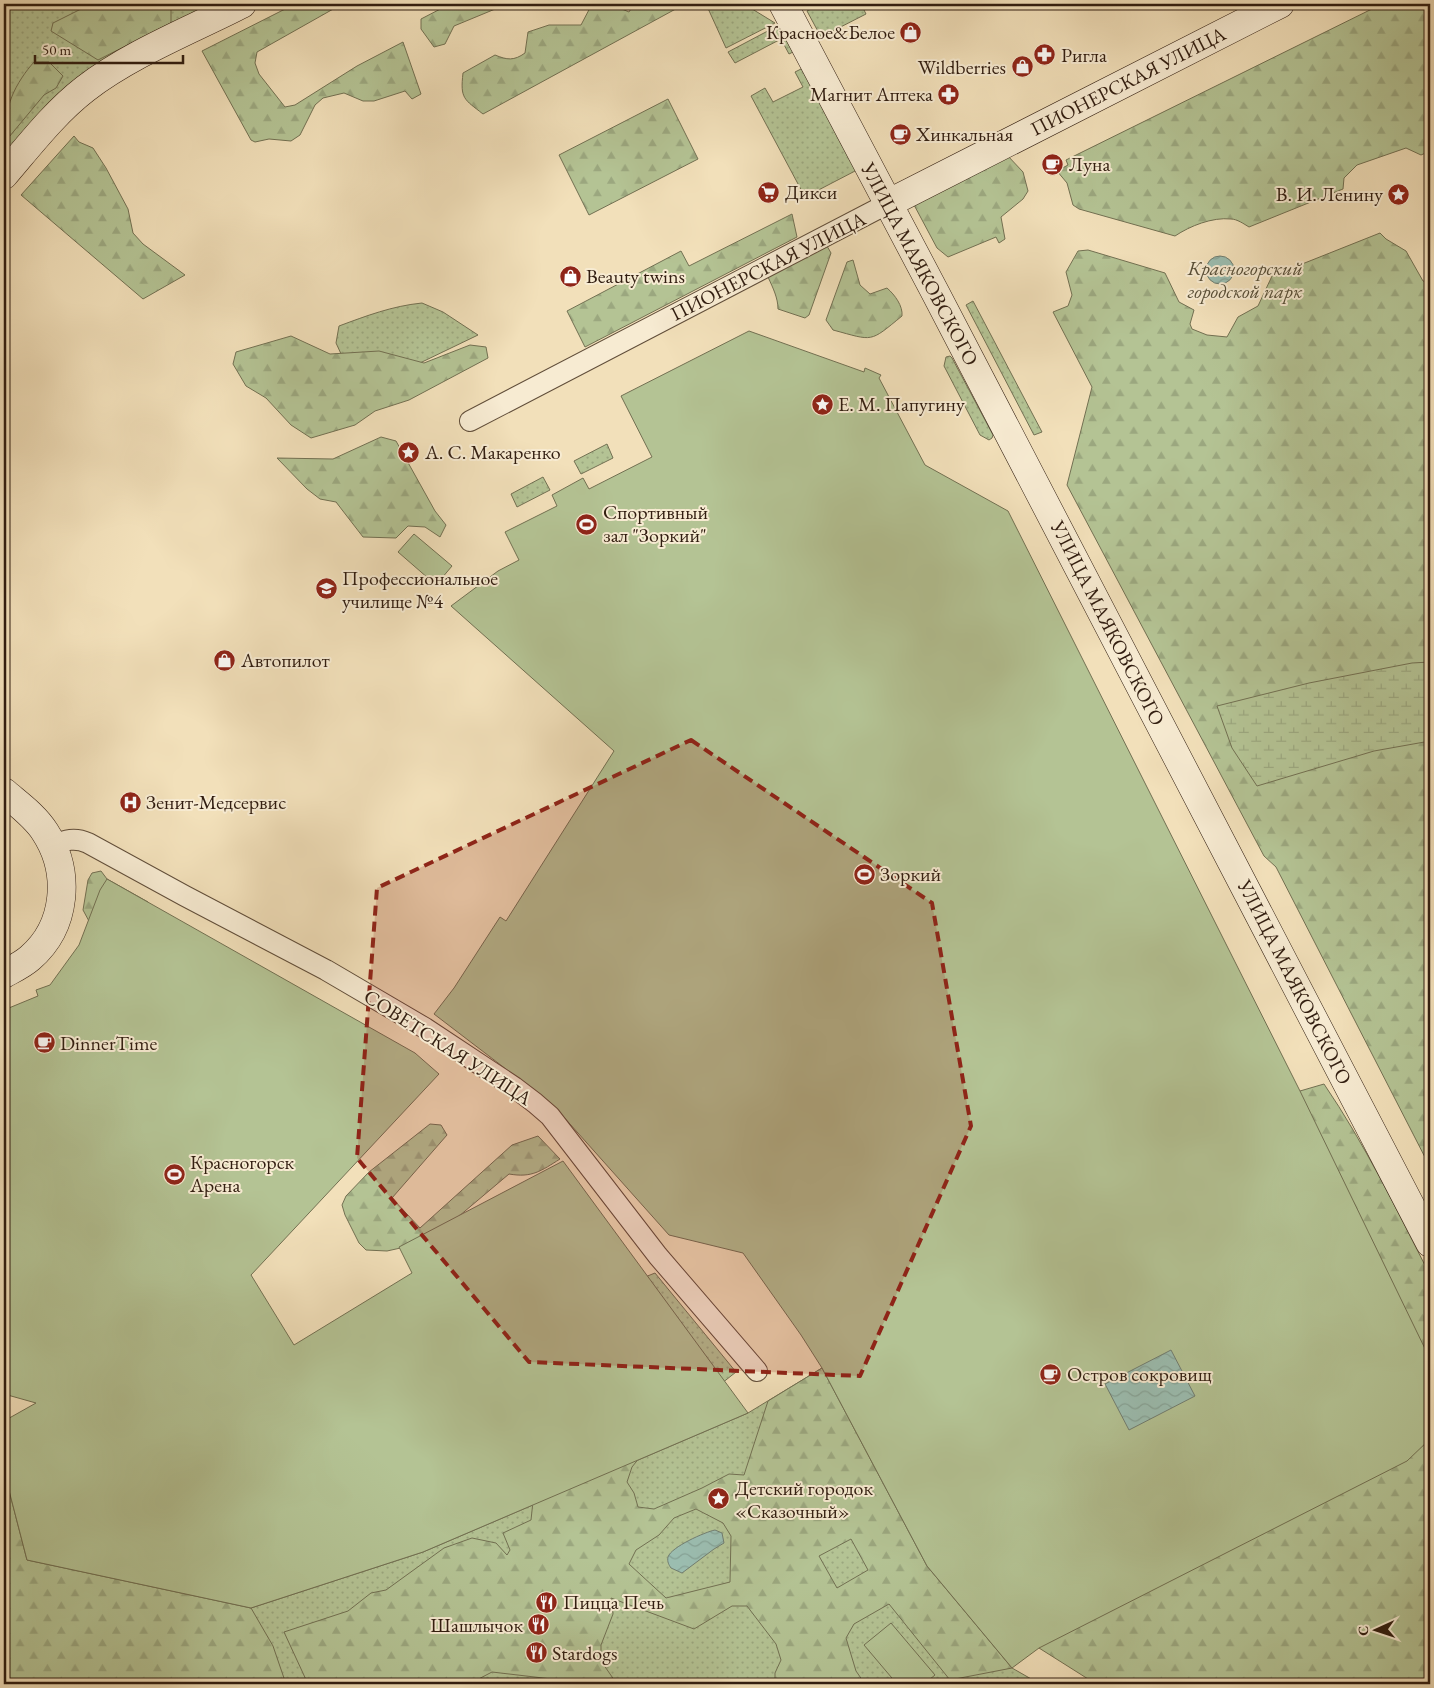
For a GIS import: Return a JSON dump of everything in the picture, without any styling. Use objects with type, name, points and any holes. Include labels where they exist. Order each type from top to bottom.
[{"type":"street","points":[[4,175],[39,134],[85,89],[127,62],[242,4]]},
{"type":"street","name":"УЛИЦА МАЯКОВСКОГО","points":[[783,4],[889,203],[1430,1243]]},
{"type":"street","name":"ПИОНЕРСКАЯ УЛИЦА","points":[[470,421],[889,203],[1280,4]]},
{"type":"street","points":[[4,792],[45,831],[58,859],[62,881],[61,903],[52,929],[42,945],[30,958],[4,974]]},
{"type":"street","name":"СОВЕТСКАЯ УЛИЦА","points":[[53,845],[71,839],[80,839],[88,843],[334,975],[426,1028],[514,1087],[550,1116],[658,1256],[757,1371]]},
{"type":"highlighted area","points":[[691,740],[932,903],[971,1126],[860,1376],[529,1362],[357,1158],[377,888]]},
{"type":"green space","points":[[4,4],[221,4],[4,154]]},
{"type":"green space","points":[[91,4],[168,4],[171,9],[171,23],[98,60],[51,31],[53,23]]},
{"type":"green space","points":[[295,4],[338,4],[335,8],[257,52],[255,63],[259,74],[285,107],[295,105],[357,66],[403,42],[421,94],[412,99],[405,91],[374,101],[363,101],[344,93],[323,98],[315,105],[300,135],[291,141],[269,139],[255,142],[251,140],[202,51]]},
{"type":"green space","points":[[450,4],[503,4],[500,7],[454,26],[445,44],[434,47],[421,29],[421,19]]},
{"type":"green space","points":[[592,4],[610,4],[629,12],[634,4],[683,5],[483,114],[465,98],[462,88],[463,73],[495,55],[510,59],[521,56],[525,53],[528,32],[549,25],[581,25]]},
{"type":"green space","points":[[706,4],[744,4],[775,23],[726,48]]},
{"type":"green space","points":[[821,4],[861,4],[866,14],[821,37],[807,11]]},
{"type":"green space","points":[[1382,4],[1430,4],[1430,151],[1421,155],[1406,148],[1357,165],[1344,178],[1343,189],[1249,227],[1233,219],[1216,219],[1194,226],[1175,236],[1079,209],[1073,205],[1067,183],[1057,171],[1068,165],[1066,160]]},
{"type":"green space","points":[[781,24],[795,51],[789,54],[781,39],[735,63],[728,52]]},
{"type":"green space","points":[[34,62],[49,62],[63,76],[56,88],[44,95],[9,137],[7,127],[8,107],[16,87]]},
{"type":"green space","points":[[803,68],[857,170],[805,197],[751,96],[765,88],[773,102],[803,87],[795,72]]},
{"type":"green space","points":[[668,99],[698,159],[589,215],[559,155]]},
{"type":"green space","points":[[74,136],[79,142],[93,148],[106,168],[128,209],[133,233],[143,244],[185,275],[143,299],[21,195]]},
{"type":"green space","points":[[1007,155],[1023,172],[1028,191],[1023,199],[1001,217],[1005,239],[999,243],[996,237],[948,257],[937,248],[913,203]]},
{"type":"green space","points":[[792,214],[797,237],[585,347],[567,311],[681,251],[689,266]]},
{"type":"green space","name":"Красногорский городской парк","points":[[1380,233],[1386,239],[1406,251],[1423,281],[1430,283],[1430,1167],[1276,867],[1264,856],[1067,485],[1092,387],[1053,312],[1068,306],[1072,295],[1066,272],[1078,251],[1088,250],[1165,273],[1179,302],[1194,310],[1190,324],[1192,329],[1207,335],[1227,337],[1238,317],[1258,306],[1272,276]]},
{"type":"green space","points":[[827,246],[831,253],[809,315],[805,318],[778,309],[776,297],[768,277]]},
{"type":"green space","points":[[853,260],[860,285],[870,294],[887,288],[896,297],[901,308],[902,316],[883,331],[871,337],[864,338],[833,330],[826,320],[847,262]]},
{"type":"green space","points":[[973,301],[1042,432],[1034,435],[966,305]]},
{"type":"green space","points":[[422,303],[443,312],[478,335],[395,375],[348,369],[336,343],[339,326],[390,309]]},
{"type":"green space","name":"Зоркий","points":[[749,331],[864,372],[865,368],[881,375],[879,378],[925,465],[1008,511],[1300,1091],[1430,1359],[1430,1439],[1407,1461],[1039,1648],[1012,1668],[927,1566],[822,1368],[743,1253],[669,1235],[553,1105],[434,1014],[454,988],[500,917],[506,921],[614,751],[451,606],[498,571],[519,560],[505,532],[557,506],[552,495],[583,478],[589,489],[652,457],[621,396]]},
{"type":"green space","points":[[291,336],[330,354],[379,351],[424,363],[470,345],[486,347],[488,358],[409,400],[375,411],[355,425],[311,438],[291,425],[266,398],[246,386],[233,364],[236,352]]},
{"type":"green space","points":[[950,356],[993,435],[989,440],[980,435],[944,366],[946,357]]},
{"type":"green space","points":[[381,437],[396,441],[435,511],[446,525],[440,537],[425,527],[408,526],[396,538],[363,537],[336,502],[320,499],[307,489],[277,458],[333,459]]},
{"type":"green space","points":[[607,444],[613,458],[581,474],[574,461]]},
{"type":"green space","points":[[543,477],[550,490],[517,507],[511,494]]},
{"type":"green space","points":[[414,534],[452,566],[436,585],[398,552]]},
{"type":"green space","points":[[1430,662],[1430,741],[1374,751],[1257,786],[1232,748],[1217,706],[1309,683],[1412,663]]},
{"type":"green space","points":[[101,871],[107,879],[148,902],[90,923],[83,910],[88,880],[92,873]]},
{"type":"green space","points":[[107,879],[415,1053],[439,1074],[251,1275],[294,1345],[412,1273],[399,1247],[563,1161],[748,1413],[423,1552],[251,1608],[27,1560],[4,1471],[4,1421],[36,1403],[4,1394],[4,1010],[38,996],[36,990],[50,985],[79,945],[100,890]]},
{"type":"green space","points":[[1324,1084],[1367,1154],[1430,1275],[1430,1684],[1096,1684],[1039,1648],[1282,1152],[1300,1091]]},
{"type":"green space","points":[[430,1124],[441,1125],[447,1135],[392,1198],[420,1228],[512,1145],[538,1136],[560,1159],[530,1174],[509,1174],[452,1222],[405,1247],[387,1251],[366,1250],[359,1243],[345,1215],[342,1205],[346,1196],[369,1172]]},
{"type":"green space","points":[[655,1273],[736,1372],[688,1410],[635,1281]]},
{"type":"green space","name":"Детский городок «Сказочный»","points":[[822,1368],[927,1566],[1012,1668],[1040,1684],[4,1684],[4,1471],[27,1560],[251,1608],[423,1552],[748,1413]]},
{"type":"green space","name":"Детский городок «Сказочный»","points":[[822,1368],[927,1566],[1012,1668],[950,1680],[889,1604],[854,1624],[846,1638],[856,1671],[865,1684],[775,1684],[775,1673],[781,1660],[776,1644],[747,1606],[732,1606],[694,1629],[611,1598],[613,1614],[601,1645],[601,1661],[617,1684],[562,1684],[560,1680],[492,1672],[469,1684],[308,1684],[284,1632],[348,1611],[371,1593],[386,1590],[444,1548],[472,1538],[496,1543],[507,1555],[510,1550],[503,1533],[531,1520],[534,1492],[648,1447],[632,1467],[627,1482],[634,1493],[638,1507],[654,1509],[729,1474],[744,1475],[768,1401]],"holes":[[[696,1509],[723,1523],[731,1536],[730,1582],[666,1598],[629,1564],[636,1550],[659,1535],[674,1518]],[[851,1539],[868,1570],[837,1588],[819,1556]]]},
{"type":"green space","points":[[4,1471],[27,1560],[251,1608],[273,1646],[286,1684],[4,1684]]},
{"type":"green space","points":[[891,1623],[935,1675],[924,1684],[897,1684],[864,1645]]},
{"type":"water","points":[[1220,256],[1230,260],[1234,270],[1230,280],[1220,284],[1210,280],[1206,270],[1210,260]]},
{"type":"water","points":[[1171,1350],[1195,1396],[1129,1430],[1105,1384]]},
{"type":"water","points":[[715,1530],[722,1533],[724,1543],[682,1573],[671,1568],[668,1562],[670,1553],[697,1537]]},
{"type":"place","name":"Красное&Белое","points":[[911,32]]},
{"type":"place","name":"Ригла","points":[[1045,55]]},
{"type":"place","name":"Wildberries","points":[[1022,67]]},
{"type":"place","name":"Магнит Аптека","points":[[949,94]]},
{"type":"place","name":"Хинкальная","points":[[900,134]]},
{"type":"place","name":"Луна","points":[[1053,164]]},
{"type":"place","name":"Дикси","points":[[769,192]]},
{"type":"place","name":"В. И. Ленину","points":[[1399,194]]},
{"type":"place","name":"Beauty twins","points":[[570,276]]},
{"type":"place","name":"Е. М. Папугину","points":[[822,404]]},
{"type":"place","name":"А. С. Макаренко","points":[[409,452]]},
{"type":"place","name":"Спортивный зал \"Зоркий\"","points":[[587,524]]},
{"type":"place","name":"Профессиональное училище №4","points":[[326,589]]},
{"type":"place","name":"Автопилот","points":[[225,660]]},
{"type":"place","name":"Зенит-Медсервис","points":[[130,802]]},
{"type":"place","name":"Зоркий","points":[[864,874]]},
{"type":"place","name":"DinnerTime","points":[[44,1043]]},
{"type":"place","name":"Красногорск Арена","points":[[174,1174]]},
{"type":"place","name":"Остров сокровищ","points":[[1051,1374]]},
{"type":"place","name":"Детский городок «Сказочный»","points":[[719,1499]]},
{"type":"place","name":"Пицца Печь","points":[[547,1602]]},
{"type":"place","name":"Шашлычок","points":[[539,1625]]},
{"type":"place","name":"Stardogs","points":[[536,1653]]}]
